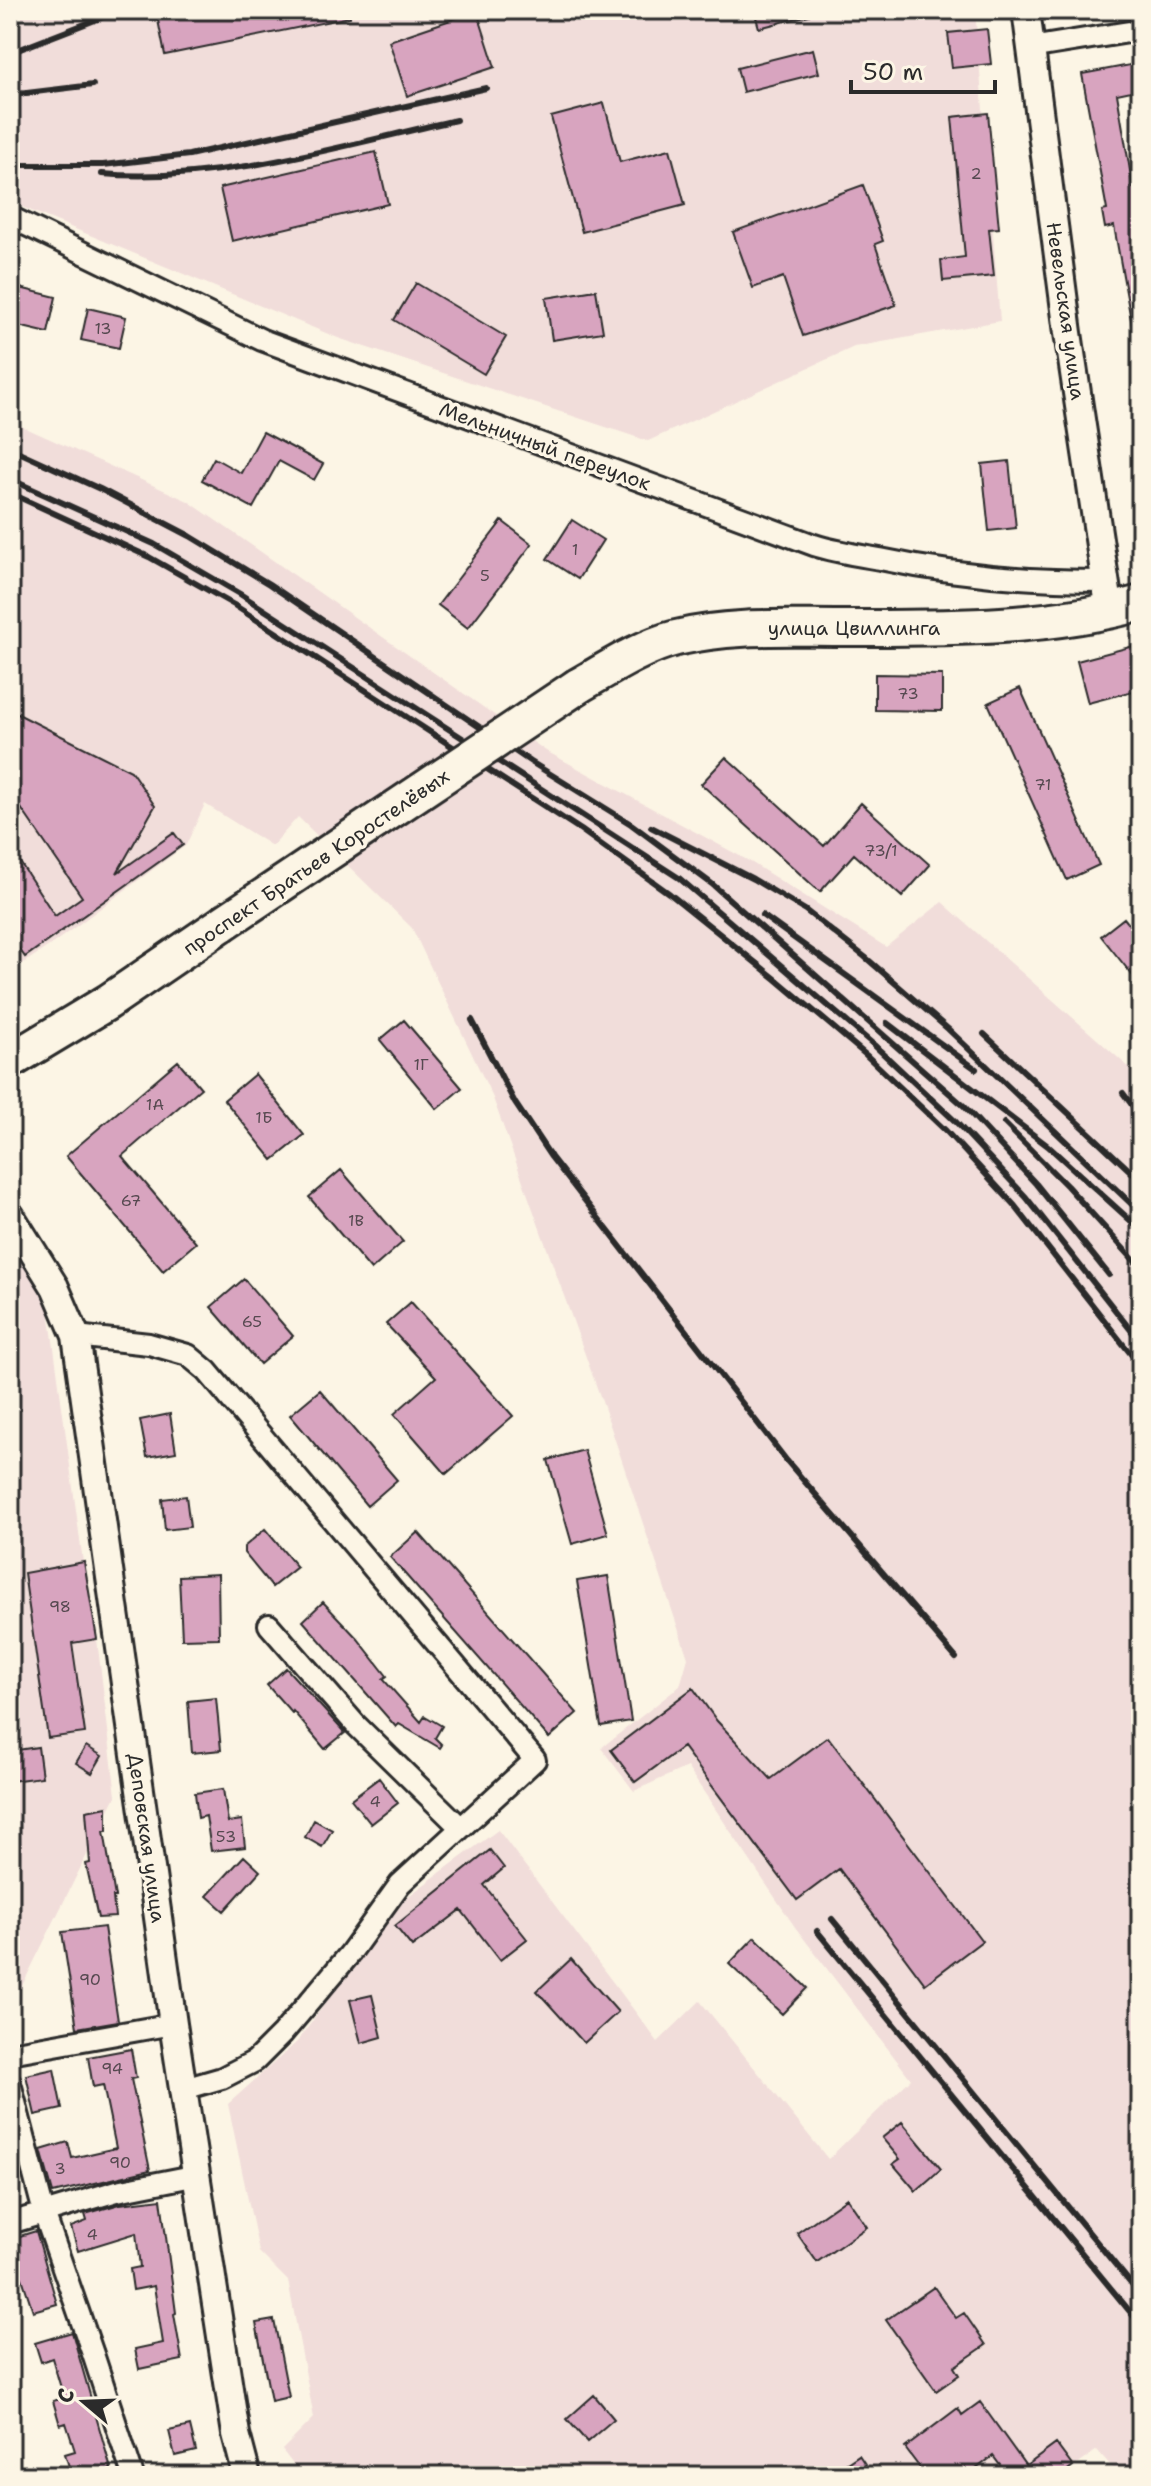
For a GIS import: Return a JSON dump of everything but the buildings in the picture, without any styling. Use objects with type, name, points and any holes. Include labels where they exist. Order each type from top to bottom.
[{"type":"main road","name":"улица Цвиллинга","points":[[578,686],[624,660],[674,639],[736,629],[1008,625],[1119,599]]},
{"type":"main road","name":"проспект Братьев Коростелёвых","points":[[10,1061],[120,994],[578,686]]},
{"type":"main road","name":"проспект Братьев Коростелёвых","points":[[10,1045],[52,1034]]},
{"type":"street","name":"Невельская улица","points":[[1026,10],[1068,333],[1119,599]]},
{"type":"street","points":[[1030,48],[1141,30]]},
{"type":"street","name":"Мельничный переулок","points":[[10,217],[262,340],[814,545],[922,568],[1041,581],[1119,599]]},
{"type":"street","name":"Деповская улица","points":[[10,1215],[55,1287],[76,1336],[173,2024],[245,2476]]},
{"type":"street","points":[[76,1336],[149,1344],[188,1355],[207,1371],[535,1760],[459,1826],[400,1884],[349,1955],[255,2061],[222,2078],[184,2089]]},
{"type":"street","points":[[269,1625],[356,1725],[459,1826]]},
{"type":"street","points":[[10,2053],[173,2024]]},
{"type":"street","points":[[10,2083],[44,2213],[133,2476]]},
{"type":"street","points":[[10,2223],[117,2191],[198,2175]]},
{"type":"shaded area","points":[[10,10],[975,10],[1000,321],[854,347],[648,441],[338,338],[10,202]]},
{"type":"shaded area","points":[[10,421],[188,501],[546,751],[749,861],[886,947],[942,902],[1141,1078],[1141,2476],[1120,2476],[1097,2450],[1061,2476],[302,2476],[282,2450],[314,2418],[288,2281],[259,2252],[228,2104],[298,2041],[395,1906],[498,1830],[658,2042],[700,2001],[828,2159],[911,2079],[795,1927],[687,1767],[634,1791],[601,1748],[680,1686],[688,1658],[605,1410],[493,1098],[412,928],[298,817],[272,846],[205,804],[186,845],[10,972]]},
{"type":"shaded area","points":[[10,1250],[47,1296],[83,1562],[97,1639],[116,1796],[20,1990],[10,2001]]},
{"type":"railway","points":[[10,53],[121,10]]},
{"type":"railway","points":[[10,95],[93,85]]},
{"type":"railway","points":[[10,165],[103,165],[189,155],[486,88]]},
{"type":"railway","points":[[102,174],[146,176],[235,168],[325,151],[456,120]]},
{"type":"railway","points":[[10,448],[100,489],[190,536],[269,584],[531,762],[631,824],[712,884],[964,1106],[1036,1184],[1109,1275]]},
{"type":"railway","points":[[10,479],[154,544],[240,594],[679,878],[874,1045],[956,1122],[1026,1197],[1141,1343]]},
{"type":"railway","points":[[10,493],[149,557],[234,605],[581,830],[670,894],[866,1055],[946,1131],[1015,1206],[1141,1367]]},
{"type":"railway","points":[[651,827],[753,879],[805,910],[865,957],[948,1029],[1141,1213]]},
{"type":"railway","points":[[762,915],[976,1069]]},
{"type":"railway","points":[[472,1020],[515,1103],[551,1157],[787,1461],[956,1658]]},
{"type":"railway","points":[[887,1023],[1048,1146],[1141,1230]]},
{"type":"railway","points":[[984,1034],[1141,1181]]},
{"type":"railway","points":[[1123,1093],[1141,1117]]},
{"type":"railway","points":[[1004,1123],[1067,1186],[1141,1268]]},
{"type":"railway","points":[[1135,1306],[1141,1316]]},
{"type":"railway","points":[[832,1919],[1141,2296]]},
{"type":"railway","points":[[817,1931],[1141,2325]]}]
